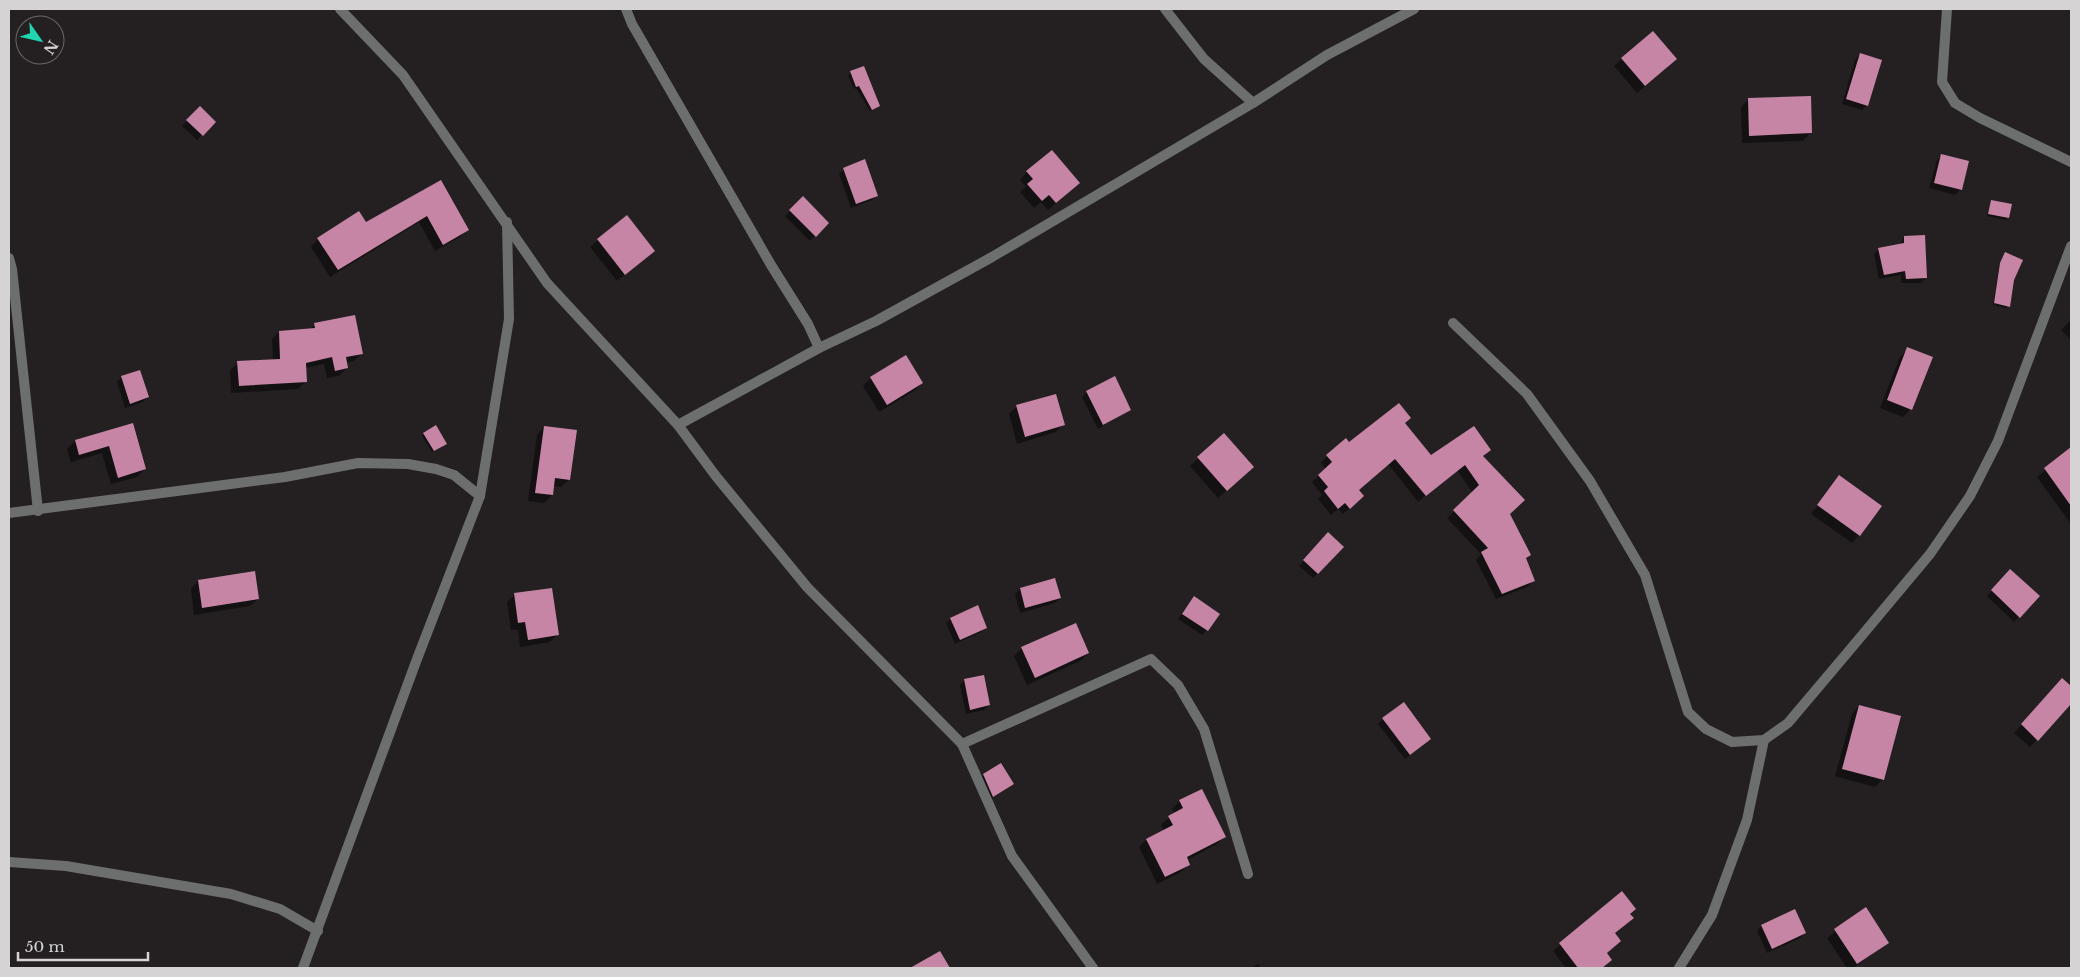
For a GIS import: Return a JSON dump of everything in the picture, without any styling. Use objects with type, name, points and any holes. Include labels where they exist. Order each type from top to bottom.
[{"type":"street","points":[[340,9],[403,75],[507,221],[547,283],[678,424],[715,475],[807,587],[962,744],[1012,856],[1093,968]]},
{"type":"street","points":[[626,9],[632,24],[757,241],[808,324],[819,348]]},
{"type":"street","points":[[1165,9],[1204,59],[1253,103]]},
{"type":"street","points":[[678,424],[819,348],[876,321],[992,257],[1253,103],[1327,55],[1414,9]]},
{"type":"street","points":[[1947,9],[1942,82],[1955,104],[2071,162]]},
{"type":"street","points":[[302,968],[318,930],[417,658],[480,496],[508,319],[507,221]]},
{"type":"street","points":[[1454,323],[1527,394],[1590,481],[1645,576],[1688,712],[1706,729],[1732,742],[1764,740],[1788,723],[1848,652],[1930,554],[1970,496],[1998,441],[2071,246]]},
{"type":"street","points":[[9,258],[13,279],[38,511]]},
{"type":"street","points":[[9,513],[38,511],[285,478],[358,463],[408,464],[436,469],[454,476],[480,496]]},
{"type":"street","points":[[962,744],[1151,659],[1178,685],[1204,729],[1248,874]]},
{"type":"street","points":[[1679,968],[1712,915],[1747,820],[1764,740]]},
{"type":"street","points":[[9,862],[66,866],[231,894],[280,908],[318,930]]},
{"type":"building","points":[[1653,31],[1677,59],[1645,86],[1621,58]]},
{"type":"building","points":[[1860,53],[1882,60],[1868,106],[1846,99]]},
{"type":"building","points":[[864,66],[880,106],[872,110],[859,86],[856,87],[850,71]]},
{"type":"building","points":[[1811,96],[1812,133],[1749,136],[1748,98]]},
{"type":"building","points":[[200,106],[216,122],[203,136],[186,120]]},
{"type":"building","points":[[1052,150],[1080,183],[1056,203],[1049,195],[1042,201],[1027,184],[1033,179],[1026,171]]},
{"type":"building","points":[[1941,154],[1969,161],[1962,190],[1934,183]]},
{"type":"building","points":[[865,159],[878,196],[856,204],[843,168]]},
{"type":"building","points":[[441,180],[469,230],[443,245],[427,216],[338,270],[317,238],[359,211],[366,222]]},
{"type":"building","points":[[803,196],[829,223],[816,237],[789,210]]},
{"type":"building","points":[[1991,200],[2012,204],[2009,218],[1988,214]]},
{"type":"building","points":[[627,215],[655,251],[625,275],[597,239]]},
{"type":"building","points":[[1925,235],[1927,278],[1906,279],[1905,271],[1884,275],[1878,248],[1904,243],[1904,236]]},
{"type":"building","points":[[2005,252],[2023,260],[2014,280],[2010,307],[1994,303],[2000,263]]},
{"type":"building","points":[[355,315],[363,354],[346,357],[348,368],[335,371],[332,357],[306,363],[307,382],[239,386],[237,361],[280,359],[279,331],[315,328],[314,323]]},
{"type":"building","points":[[1907,347],[1933,357],[1912,410],[1887,400]]},
{"type":"building","points":[[906,355],[923,383],[887,405],[870,377]]},
{"type":"building","points":[[140,370],[149,397],[130,404],[121,376]]},
{"type":"building","points":[[1115,376],[1131,410],[1103,425],[1086,391]]},
{"type":"building","points":[[1056,394],[1065,425],[1025,437],[1016,405]]},
{"type":"building","points":[[1399,403],[1411,418],[1405,423],[1431,455],[1474,426],[1491,450],[1483,456],[1525,500],[1510,514],[1531,555],[1526,558],[1535,581],[1502,594],[1481,552],[1488,548],[1453,510],[1479,485],[1465,465],[1426,496],[1395,459],[1359,490],[1364,496],[1350,509],[1345,503],[1338,509],[1324,491],[1328,487],[1318,475],[1332,462],[1326,455],[1346,438],[1349,442]]},
{"type":"building","points":[[133,423],[146,469],[118,478],[109,446],[79,455],[75,440]]},
{"type":"building","points":[[436,425],[447,444],[434,451],[423,433]]},
{"type":"building","points":[[544,426],[577,430],[570,480],[555,478],[553,495],[535,493]]},
{"type":"building","points":[[1224,433],[1254,467],[1227,491],[1197,457]]},
{"type":"building","points":[[2071,447],[2071,506],[2044,468]]},
{"type":"building","points":[[1839,475],[1882,506],[1860,536],[1817,505]]},
{"type":"building","points":[[1328,532],[1344,547],[1318,574],[1303,560]]},
{"type":"building","points":[[2010,569],[2040,596],[2020,618],[1991,590]]},
{"type":"building","points":[[255,571],[259,599],[202,608],[198,580]]},
{"type":"building","points":[[1055,578],[1061,598],[1025,608],[1020,588]]},
{"type":"building","points":[[552,588],[559,635],[528,640],[525,622],[518,623],[514,593]]},
{"type":"building","points":[[1194,596],[1220,614],[1208,631],[1182,614]]},
{"type":"building","points":[[978,605],[987,628],[960,640],[950,618]]},
{"type":"building","points":[[1076,623],[1089,653],[1035,678],[1021,647]]},
{"type":"building","points":[[984,675],[990,705],[970,710],[964,679]]},
{"type":"building","points":[[2062,678],[2071,686],[2071,704],[2038,741],[2021,724]]},
{"type":"building","points":[[1404,702],[1431,739],[1410,755],[1382,718]]},
{"type":"building","points":[[1859,705],[1901,716],[1884,780],[1842,769]]},
{"type":"building","points":[[1001,763],[1014,784],[993,797],[983,774]]},
{"type":"building","points":[[1202,789],[1226,837],[1187,857],[1190,865],[1165,877],[1146,839],[1173,825],[1168,816],[1183,808],[1179,800]]},
{"type":"building","points":[[1622,891],[1636,909],[1630,914],[1634,918],[1615,933],[1621,941],[1607,953],[1612,960],[1602,968],[1578,968],[1559,943]]},
{"type":"building","points":[[1866,907],[1889,943],[1857,964],[1834,929]]},
{"type":"building","points":[[1795,909],[1806,933],[1772,949],[1761,925]]},
{"type":"building","points":[[940,951],[950,968],[910,968]]}]
